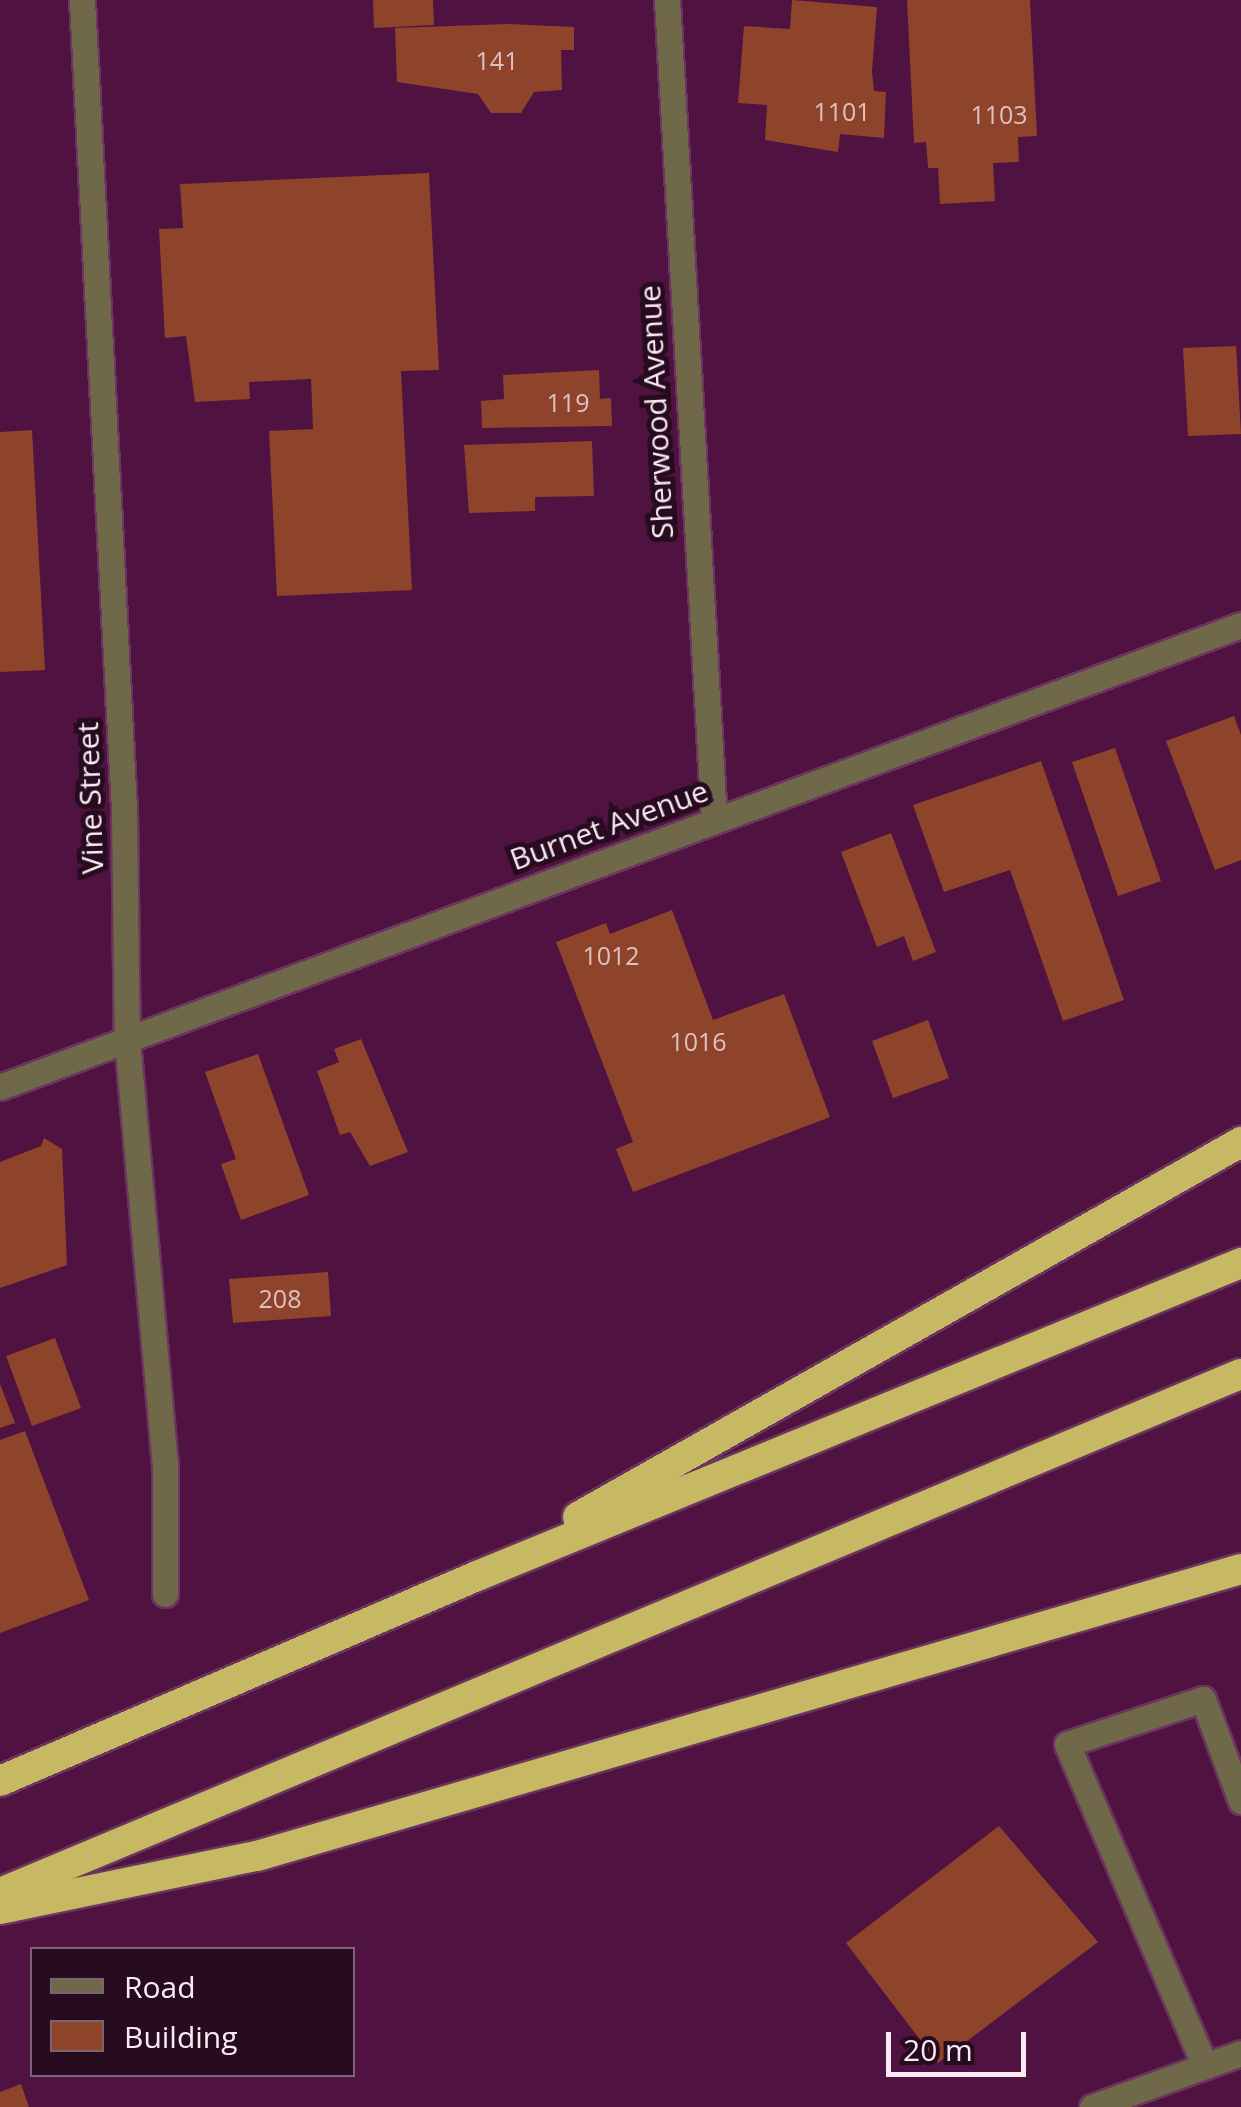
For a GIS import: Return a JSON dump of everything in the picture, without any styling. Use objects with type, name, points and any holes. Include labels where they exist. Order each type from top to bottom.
[{"type":"highway","points":[[477,1576],[1241,1142]]},
{"type":"highway","points":[[0,1781],[477,1576],[1241,1263]]},
{"type":"highway","points":[[0,1893],[1241,1374]]},
{"type":"highway","points":[[0,1909],[258,1856],[1241,1569]]},
{"type":"street","name":"Vine Street","points":[[82,0],[124,809],[126,1040],[165,1463],[165,1594]]},
{"type":"street","name":"Sherwood Avenue","points":[[667,0],[714,821]]},
{"type":"street","name":"Burnet Avenue","points":[[0,1087],[1241,625]]},
{"type":"street","points":[[1204,2066],[1068,1744],[1203,1699],[1241,1801]]},
{"type":"street","points":[[1092,2107],[1241,2053]]},
{"type":"building","points":[[373,0],[433,0],[434,25],[374,28]]},
{"type":"building","points":[[792,0],[877,7],[872,71],[874,91],[886,92],[884,138],[840,134],[838,152],[765,140],[767,105],[738,103],[744,26],[790,29]]},
{"type":"building","points":[[907,0],[1030,0],[1037,136],[1018,137],[1019,162],[993,163],[995,201],[940,204],[938,168],[928,168],[926,142],[914,143]]},
{"type":"building","points":[[507,24],[574,27],[574,50],[561,50],[562,90],[534,92],[521,113],[491,113],[478,94],[397,82],[395,28]]},
{"type":"building","points":[[429,173],[439,370],[401,371],[412,590],[277,596],[269,431],[313,429],[311,379],[249,382],[250,399],[195,402],[186,336],[165,338],[159,229],[183,228],[180,184]]},
{"type":"building","points":[[1236,346],[1241,434],[1188,436],[1183,348]]},
{"type":"building","points":[[599,370],[600,399],[611,398],[612,426],[482,428],[481,401],[504,399],[503,375]]},
{"type":"building","points":[[32,430],[45,670],[0,672],[0,432]]},
{"type":"building","points":[[592,441],[594,496],[535,497],[535,511],[469,513],[464,445]]},
{"type":"building","points":[[1234,716],[1241,735],[1241,860],[1215,870],[1166,741]]},
{"type":"building","points":[[1115,748],[1161,881],[1118,896],[1072,762]]},
{"type":"building","points":[[1041,761],[1124,1000],[1063,1021],[1010,870],[944,892],[913,805]]},
{"type":"building","points":[[891,833],[936,952],[913,961],[904,936],[877,947],[841,852]]},
{"type":"building","points":[[672,910],[713,1020],[784,994],[830,1117],[633,1192],[616,1149],[633,1142],[556,942],[606,923],[610,934]]},
{"type":"building","points":[[928,1020],[949,1078],[893,1098],[872,1041]]},
{"type":"building","points":[[361,1039],[408,1152],[370,1166],[350,1132],[340,1135],[317,1071],[339,1062],[334,1049]]},
{"type":"building","points":[[258,1054],[309,1195],[241,1220],[221,1164],[236,1159],[205,1072]]},
{"type":"building","points":[[44,1138],[62,1149],[67,1265],[0,1288],[0,1162],[41,1146]]},
{"type":"building","points":[[328,1272],[331,1316],[233,1323],[229,1279]]},
{"type":"building","points":[[55,1338],[81,1408],[32,1426],[6,1356]]},
{"type":"building","points":[[0,1384],[15,1423],[0,1428]]},
{"type":"building","points":[[25,1431],[89,1600],[0,1633],[0,1440]]},
{"type":"building","points":[[999,1826],[1098,1942],[938,2063],[846,1943]]},
{"type":"building","points":[[21,2084],[29,2107],[0,2107],[0,2092]]}]
